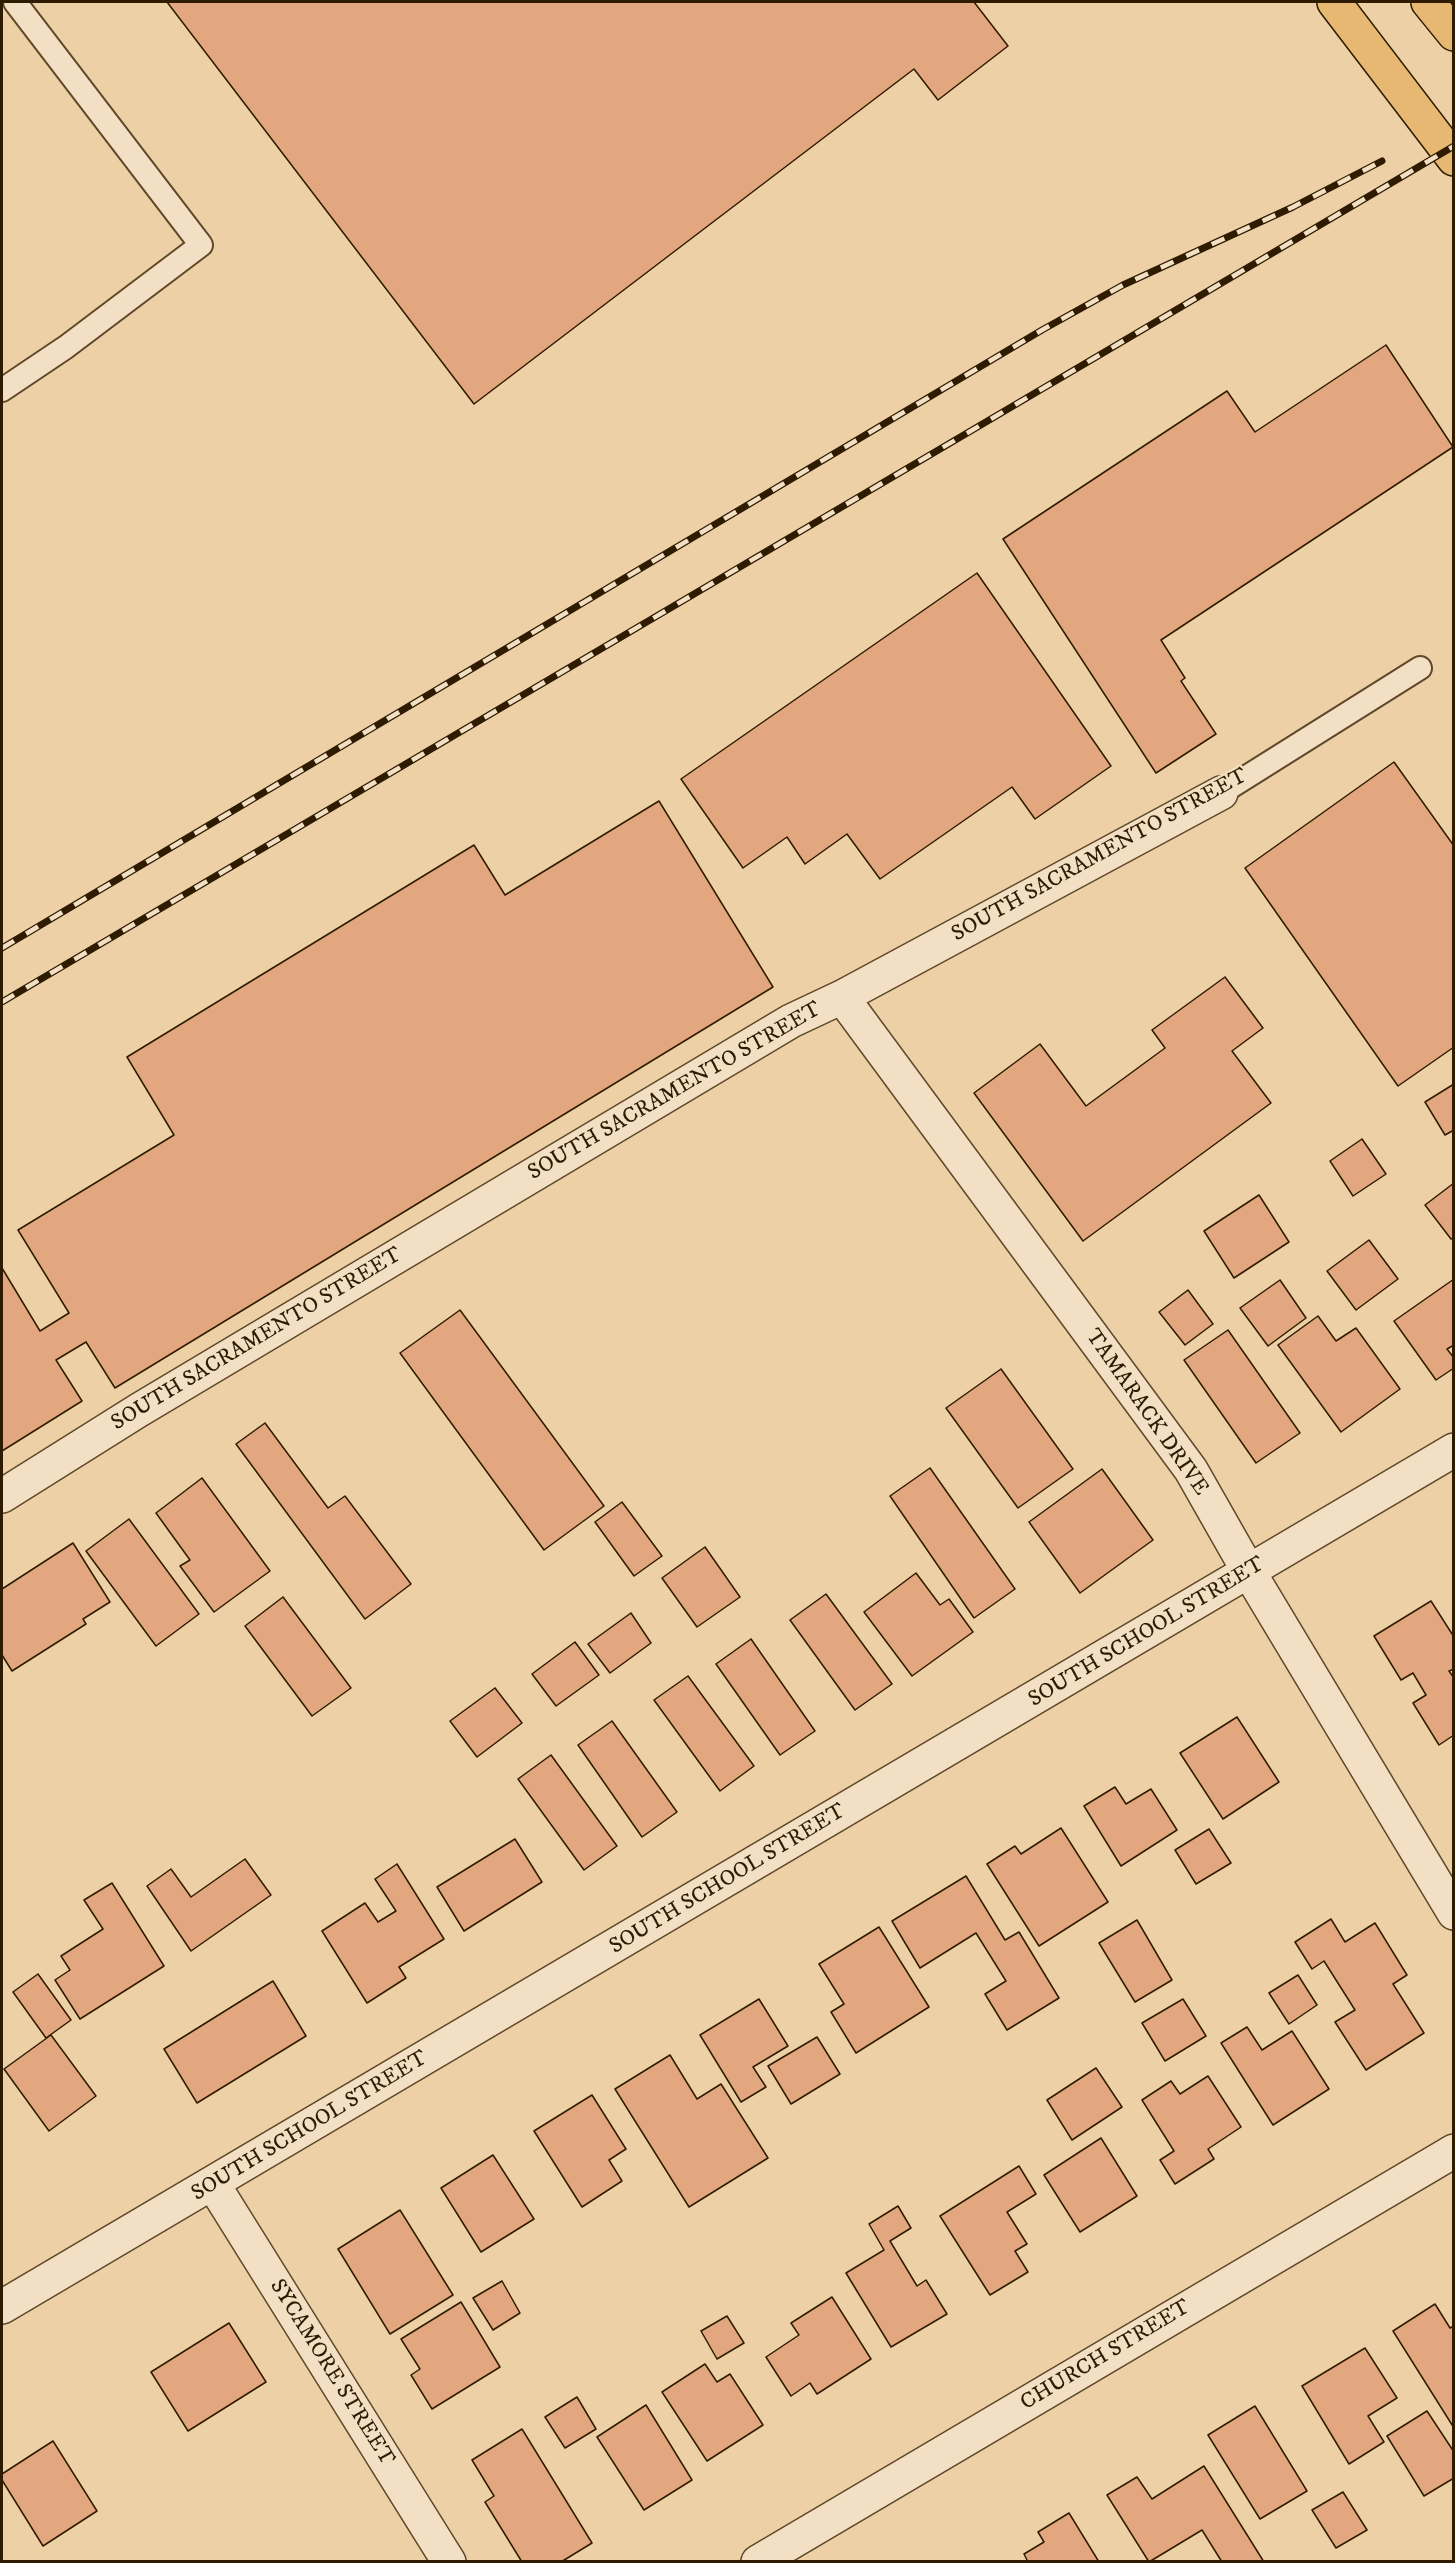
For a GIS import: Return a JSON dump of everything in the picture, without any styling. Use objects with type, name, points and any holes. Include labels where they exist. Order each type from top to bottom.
[{"type":"main road","points":[[1334,2],[1454,159]]},
{"type":"main road","points":[[1428,2],[1454,34]]},
{"type":"street","name":"SOUTH SACRAMENTO STREET","points":[[2,1496],[149,1404],[791,1021],[842,997],[1221,793]]},
{"type":"street","name":"TAMARACK DRIVE","points":[[842,997],[1191,1470],[1249,1572],[1454,1913]]},
{"type":"street","name":"SOUTH SCHOOL STREET","points":[[2,2307],[1454,1450]]},
{"type":"street","name":"CHURCH STREET","points":[[759,2562],[1454,2151]]},
{"type":"street","name":"SYCAMORE STREET","points":[[213,2184],[449,2562]]},
{"type":"lane","points":[[2,390],[66,347],[201,245],[15,2]]},
{"type":"lane","name":"SOUTH SACRAMENTO STREET","points":[[1221,793],[1420,668]]},
{"type":"building","points":[[167,2],[974,2],[1008,46],[938,100],[914,69],[474,404]]},
{"type":"building","points":[[1386,345],[1453,447],[1161,640],[1185,678],[1181,681],[1216,734],[1156,773],[1003,539],[1227,391],[1255,432]]},
{"type":"building","points":[[977,573],[1111,766],[1035,819],[1012,787],[880,879],[847,834],[805,864],[787,837],[743,868],[681,779]]},
{"type":"building","points":[[1394,762],[1454,846],[1454,1047],[1398,1086],[1245,868]]},
{"type":"building","points":[[659,801],[773,987],[115,1388],[86,1342],[56,1360],[82,1401],[2,1451],[2,1268],[40,1331],[69,1313],[18,1230],[174,1135],[127,1057],[474,845],[505,895]]},
{"type":"building","points":[[1225,977],[1263,1028],[1232,1051],[1271,1103],[1083,1241],[974,1093],[1040,1044],[1086,1106],[1165,1048],[1152,1030]]},
{"type":"building","points":[[1454,1084],[1454,1130],[1445,1135],[1425,1102]]},
{"type":"building","points":[[1362,1139],[1386,1174],[1353,1196],[1330,1161]]},
{"type":"building","points":[[1454,1183],[1454,1238],[1451,1239],[1425,1205]]},
{"type":"building","points":[[1259,1195],[1289,1242],[1234,1278],[1204,1231]]},
{"type":"building","points":[[1369,1240],[1398,1279],[1356,1310],[1327,1271]]},
{"type":"building","points":[[1454,1279],[1454,1345],[1447,1349],[1454,1358],[1454,1368],[1436,1380],[1394,1321]]},
{"type":"building","points":[[1280,1280],[1306,1318],[1268,1346],[1240,1308]]},
{"type":"building","points":[[1188,1290],[1213,1324],[1185,1345],[1159,1312]]},
{"type":"building","points":[[460,1310],[604,1506],[544,1550],[400,1353]]},
{"type":"building","points":[[1318,1316],[1336,1341],[1356,1328],[1400,1389],[1341,1432],[1278,1345]]},
{"type":"building","points":[[1228,1330],[1300,1433],[1256,1463],[1184,1360]]},
{"type":"building","points":[[1001,1369],[1073,1469],[1018,1508],[946,1408]]},
{"type":"building","points":[[265,1423],[328,1508],[345,1496],[411,1584],[365,1619],[236,1444]]},
{"type":"building","points":[[930,1468],[1015,1589],[974,1618],[890,1496]]},
{"type":"building","points":[[1102,1469],[1153,1540],[1080,1593],[1029,1522]]},
{"type":"building","points":[[202,1478],[270,1571],[214,1612],[180,1566],[190,1560],[156,1513]]},
{"type":"building","points":[[622,1502],[662,1556],[634,1576],[595,1522]]},
{"type":"building","points":[[129,1519],[199,1614],[156,1646],[86,1551]]},
{"type":"building","points":[[73,1543],[110,1602],[83,1619],[86,1624],[12,1671],[2,1655],[2,1589]]},
{"type":"building","points":[[705,1547],[740,1597],[697,1627],[662,1578]]},
{"type":"building","points":[[916,1573],[940,1605],[949,1599],[973,1632],[912,1676],[864,1612]]},
{"type":"building","points":[[826,1594],[892,1684],[855,1710],[790,1620]]},
{"type":"building","points":[[283,1597],[351,1688],[312,1716],[245,1626]]},
{"type":"building","points":[[1431,1601],[1454,1637],[1454,1669],[1449,1671],[1454,1678],[1454,1735],[1439,1745],[1413,1703],[1426,1695],[1413,1673],[1401,1680],[1374,1636]]},
{"type":"building","points":[[631,1613],[651,1643],[610,1673],[588,1644]]},
{"type":"building","points":[[751,1639],[815,1731],[780,1755],[716,1664]]},
{"type":"building","points":[[575,1642],[599,1675],[556,1706],[532,1674]]},
{"type":"building","points":[[688,1676],[754,1766],[720,1791],[654,1700]]},
{"type":"building","points":[[495,1688],[522,1723],[477,1757],[450,1721]]},
{"type":"building","points":[[1237,1717],[1279,1782],[1223,1819],[1180,1753]]},
{"type":"building","points":[[612,1721],[677,1812],[642,1837],[578,1745]]},
{"type":"building","points":[[551,1755],[617,1846],[584,1870],[518,1779]]},
{"type":"building","points":[[1115,1787],[1126,1804],[1151,1789],[1177,1830],[1121,1866],[1084,1806]]},
{"type":"building","points":[[1061,1828],[1108,1902],[1039,1946],[987,1864],[1015,1846],[1021,1854]]},
{"type":"building","points":[[1209,1829],[1231,1863],[1196,1884],[1175,1850]]},
{"type":"building","points":[[515,1839],[542,1882],[464,1931],[437,1887]]},
{"type":"building","points":[[245,1859],[271,1895],[191,1951],[147,1886],[171,1869],[191,1897]]},
{"type":"building","points":[[397,1864],[444,1939],[399,1967],[406,1978],[367,2003],[322,1931],[365,1903],[378,1922],[396,1911],[375,1879]]},
{"type":"building","points":[[966,1876],[1005,1940],[1019,1932],[1059,1998],[1007,2030],[985,1994],[1006,1981],[976,1933],[920,1968],[892,1921]]},
{"type":"building","points":[[112,1883],[164,1966],[80,2019],[55,1980],[70,1970],[61,1956],[103,1929],[84,1900]]},
{"type":"building","points":[[1331,1919],[1345,1942],[1375,1923],[1407,1975],[1393,1984],[1424,2033],[1366,2070],[1335,2022],[1355,2010],[1324,1961],[1312,1969],[1295,1942]]},
{"type":"building","points":[[1137,1920],[1172,1980],[1135,2002],[1099,1943]]},
{"type":"building","points":[[879,1927],[929,2007],[856,2053],[831,2012],[844,2004],[819,1964]]},
{"type":"building","points":[[38,1974],[71,2020],[46,2038],[13,1992]]},
{"type":"building","points":[[1298,1975],[1317,2005],[1289,2024],[1269,1993]]},
{"type":"building","points":[[273,1981],[306,2036],[197,2103],[164,2049]]},
{"type":"building","points":[[759,1999],[788,2046],[753,2067],[766,2087],[741,2102],[700,2035]]},
{"type":"building","points":[[1183,1999],[1206,2036],[1165,2061],[1142,2023]]},
{"type":"building","points":[[1247,2027],[1262,2050],[1292,2031],[1329,2089],[1273,2125],[1221,2043]]},
{"type":"building","points":[[51,2035],[96,2096],[49,2131],[4,2069]]},
{"type":"building","points":[[817,2037],[840,2074],[791,2104],[768,2066]]},
{"type":"building","points":[[670,2055],[697,2099],[721,2084],[768,2158],[689,2207],[615,2089]]},
{"type":"building","points":[[1096,2068],[1122,2107],[1072,2140],[1047,2100]]},
{"type":"building","points":[[1208,2076],[1241,2127],[1208,2149],[1214,2159],[1175,2184],[1160,2160],[1174,2151],[1142,2100],[1171,2081],[1180,2094]]},
{"type":"building","points":[[592,2095],[626,2149],[609,2160],[622,2181],[582,2207],[534,2131]]},
{"type":"building","points":[[1101,2138],[1137,2196],[1080,2232],[1044,2175]]},
{"type":"building","points":[[493,2155],[534,2219],[481,2252],[441,2188]]},
{"type":"building","points":[[1019,2166],[1036,2194],[1007,2212],[1027,2244],[1015,2251],[1028,2272],[990,2295],[940,2216]]},
{"type":"building","points":[[898,2206],[911,2228],[890,2241],[917,2286],[926,2280],[947,2314],[891,2347],[846,2273],[884,2250],[869,2224]]},
{"type":"building","points":[[400,2210],[453,2295],[390,2334],[338,2249]]},
{"type":"building","points":[[502,2281],[520,2313],[493,2330],[473,2298]]},
{"type":"building","points":[[832,2297],[871,2359],[817,2394],[810,2383],[791,2396],[766,2357],[799,2335],[791,2323]]},
{"type":"building","points":[[461,2302],[500,2367],[432,2409],[411,2375],[420,2369],[401,2339]]},
{"type":"building","points":[[1435,2304],[1450,2328],[1454,2326],[1454,2428],[1393,2331]]},
{"type":"building","points":[[727,2316],[744,2343],[717,2359],[701,2331]]},
{"type":"building","points":[[229,2323],[266,2382],[188,2431],[151,2372]]},
{"type":"building","points":[[1365,2348],[1397,2398],[1368,2416],[1384,2442],[1349,2464],[1302,2386]]},
{"type":"building","points":[[705,2364],[717,2382],[730,2374],[763,2425],[707,2461],[662,2392]]},
{"type":"building","points":[[577,2397],[596,2429],[565,2448],[545,2417]]},
{"type":"building","points":[[646,2405],[692,2480],[644,2510],[597,2437]]},
{"type":"building","points":[[1255,2406],[1307,2491],[1260,2519],[1208,2435]]},
{"type":"building","points":[[1427,2411],[1454,2452],[1454,2478],[1424,2496],[1387,2436]]},
{"type":"building","points":[[522,2429],[592,2543],[561,2562],[522,2562],[485,2502],[494,2496],[472,2460]]},
{"type":"building","points":[[53,2441],[97,2511],[43,2546],[2,2480],[2,2474]]},
{"type":"building","points":[[1204,2466],[1264,2562],[1222,2562],[1202,2530],[1149,2562],[1107,2495],[1137,2477],[1152,2499]]},
{"type":"building","points":[[1343,2492],[1367,2530],[1336,2548],[1312,2510]]},
{"type":"building","points":[[1069,2513],[1099,2562],[1028,2562],[1024,2554],[1044,2542],[1038,2532]]},
{"type":"railway","points":[[2,1002],[1454,146]]},
{"type":"railway","points":[[2,948],[1042,330],[1123,285],[1293,207],[1382,161]]}]
